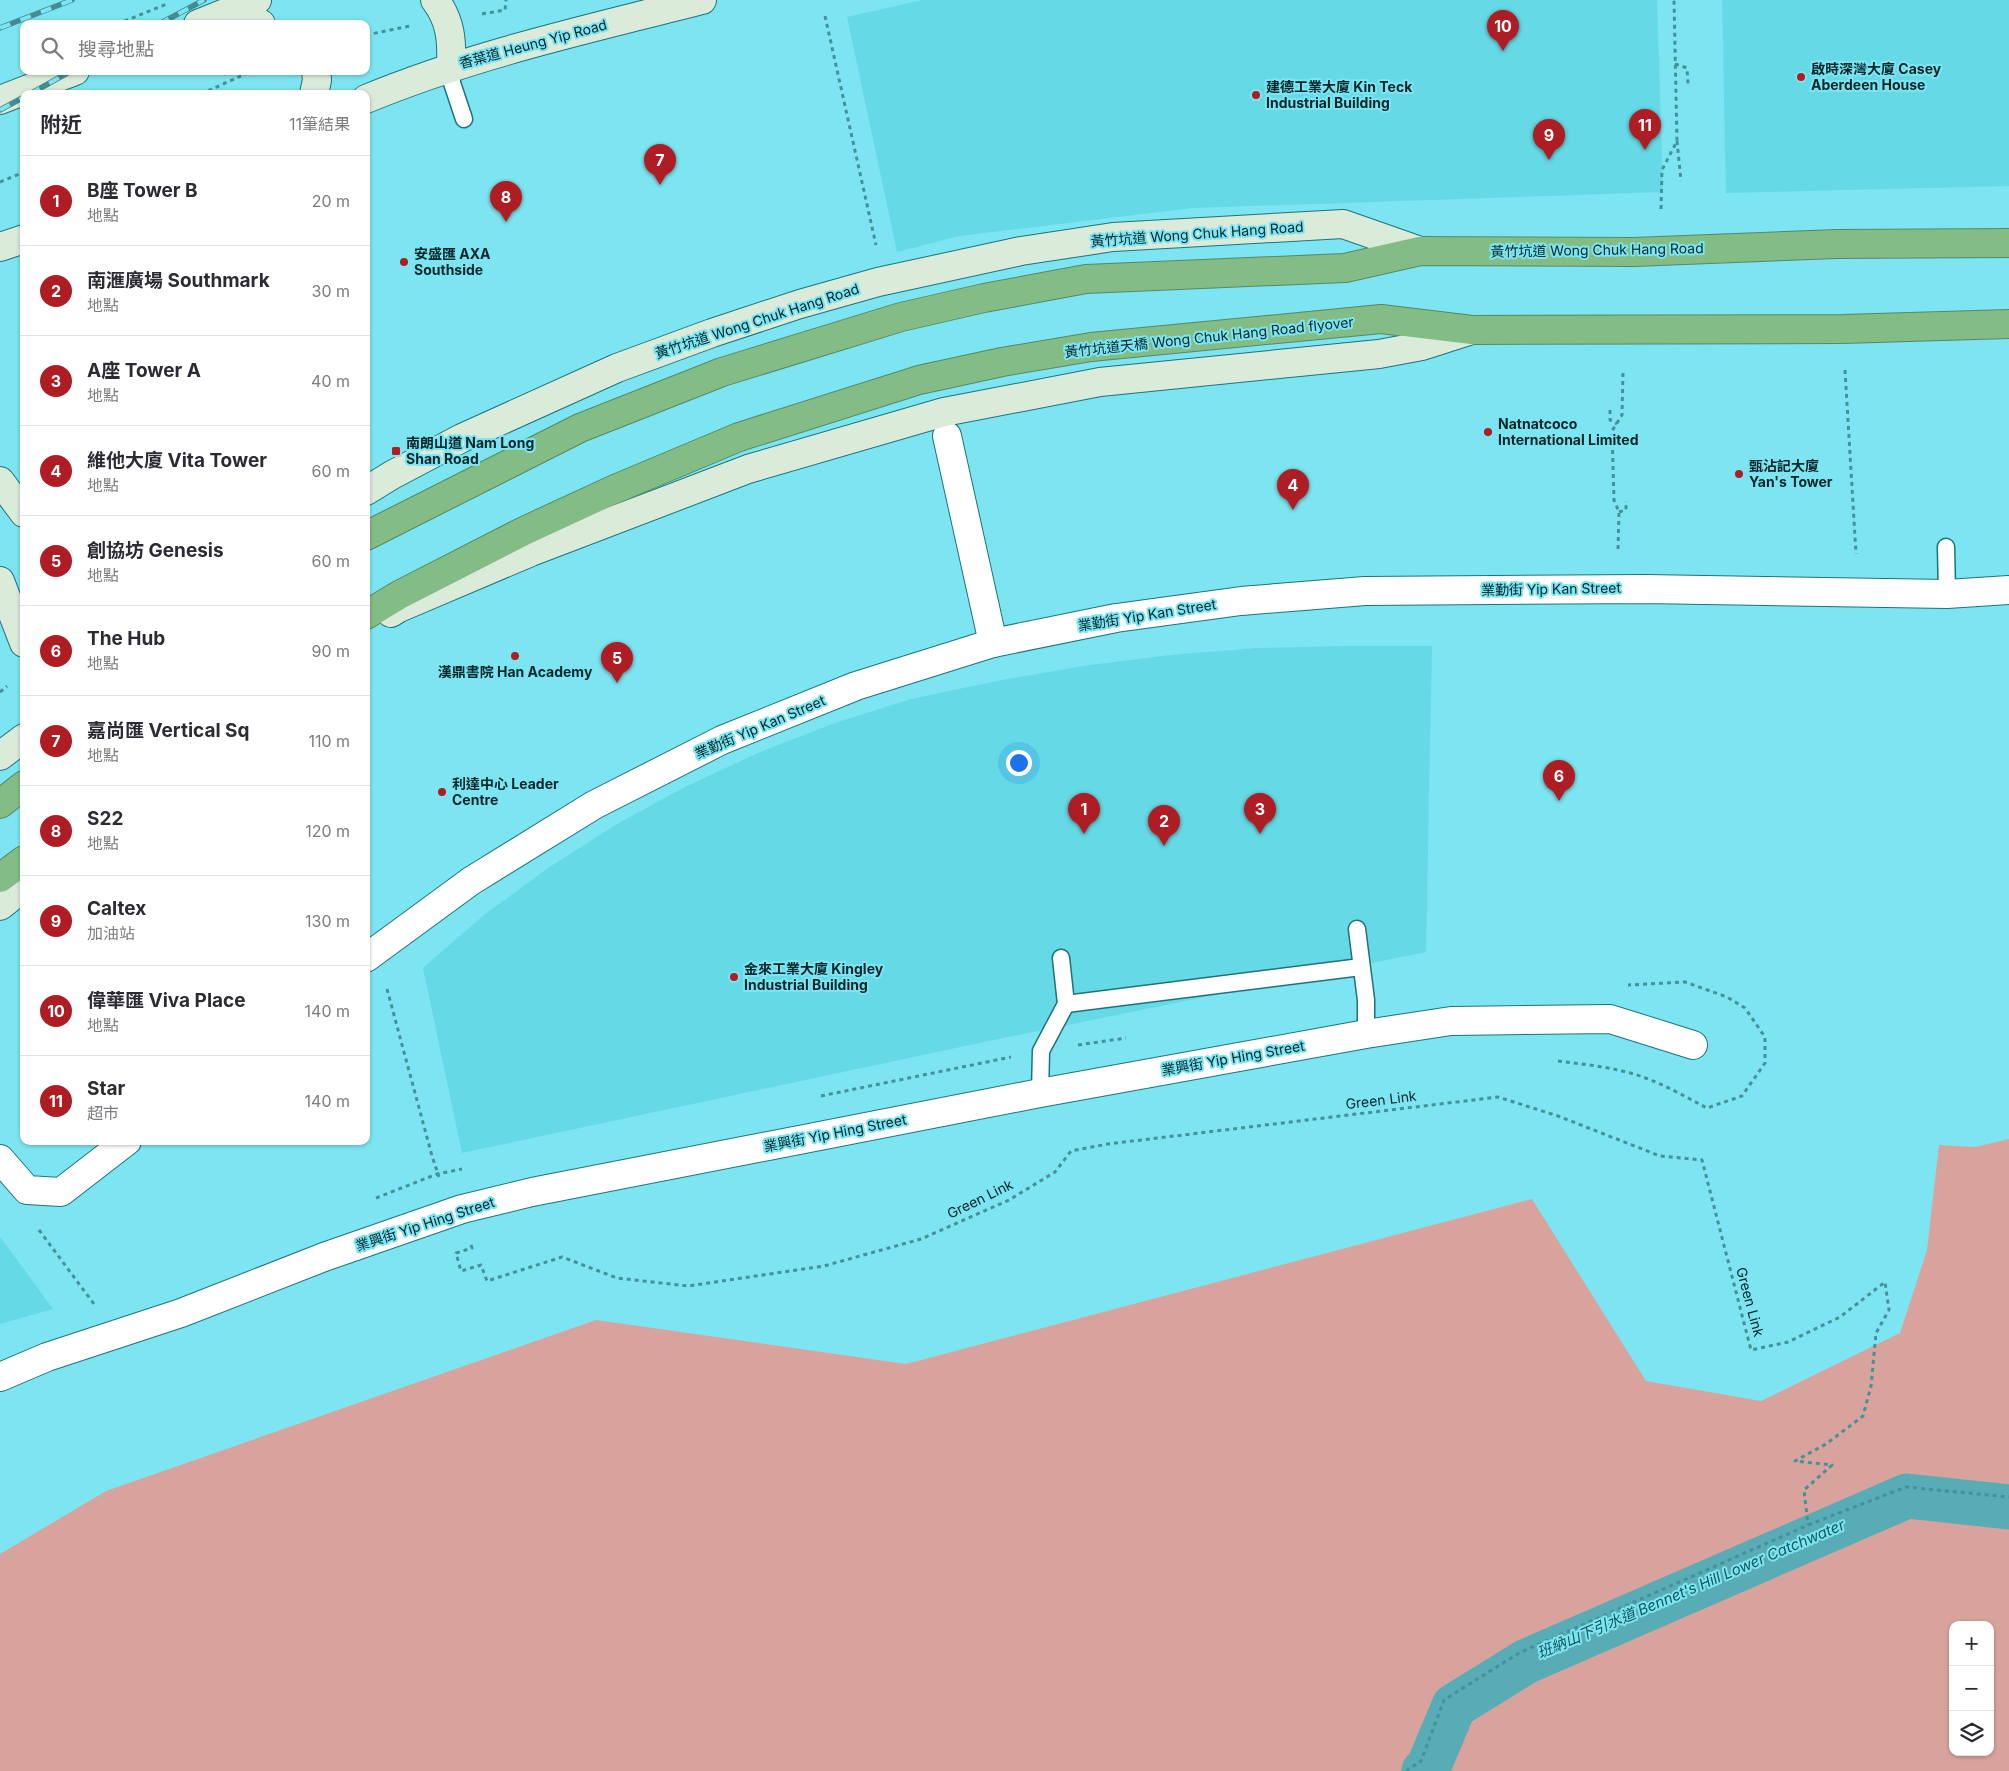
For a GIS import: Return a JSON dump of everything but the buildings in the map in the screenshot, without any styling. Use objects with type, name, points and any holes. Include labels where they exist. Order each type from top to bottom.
[{"type":"highway","name":"黃竹坑道 Wong Chuk Hang Road","points":[[1420,251],[1634,252],[1837,244],[2009,243]]},
{"type":"highway","points":[[370,534],[580,428],[722,372],[867,326],[984,298],[1086,279],[1346,268],[1420,251]]},
{"type":"highway","name":"黃竹坑道天橋 Wong Chuk Hang Road flyover","points":[[370,612],[399,594],[615,489],[739,437],[920,380],[1091,347],[1381,319],[1472,330]]},
{"type":"highway","points":[[1472,330],[1833,329],[2009,324]]},
{"type":"highway","points":[[0,804],[20,789]]},
{"type":"highway","points":[[0,878],[20,863]]},
{"type":"main road","points":[[208,20],[257,0]]},
{"type":"main road","points":[[435,0],[446,19],[452,42],[451,66]]},
{"type":"main road","name":"香葉道 Heung Yip Road","points":[[370,97],[451,66],[702,0]]},
{"type":"main road","points":[[25,90],[64,75]]},
{"type":"main road","points":[[315,90],[316,75]]},
{"type":"main road","points":[[1,99],[20,92]]},
{"type":"main road","name":"黃竹坑道 Wong Chuk Hang Road","points":[[370,489],[462,438],[617,368],[747,321],[878,282],[1021,251],[1112,237],[1342,224],[1420,251]]},
{"type":"main road","points":[[0,247],[20,240]]},
{"type":"main road","points":[[370,627],[400,608],[531,552],[748,469],[944,412],[1100,382],[1379,354],[1422,346],[1472,330]]},
{"type":"main road","points":[[0,481],[20,507]]},
{"type":"main road","points":[[0,581],[20,633]]},
{"type":"main road","points":[[0,756],[20,741]]},
{"type":"main road","points":[[0,906],[20,891]]},
{"type":"street","points":[[947,436],[993,643]]},
{"type":"street","name":"業勤街 Yip Kan Street","points":[[370,955],[472,880],[594,805],[722,740],[856,686],[993,643],[1116,618],[1240,600],[1365,591],[1645,588],[1947,594],[2009,590]]},
{"type":"street","name":"業興街 Yip Hing Street","points":[[0,1377],[46,1357],[181,1313],[324,1257],[462,1209],[532,1192],[1040,1092],[1366,1034],[1451,1021],[1610,1019],[1693,1045]]},
{"type":"street","points":[[0,1159],[27,1190],[61,1192],[122,1145]]},
{"type":"lane","points":[[451,66],[452,83],[464,118]]},
{"type":"lane","points":[[1946,547],[1947,594]]},
{"type":"lane","points":[[1357,929],[1366,1000],[1366,1034]]},
{"type":"lane","points":[[1040,1092],[1041,1051],[1066,1004],[1061,958]]},
{"type":"lane","points":[[1066,1004],[1361,967]]},
{"type":"path","points":[[1674,0],[1676,141],[1681,180]]},
{"type":"path","points":[[127,20],[168,3]]},
{"type":"path","points":[[825,16],[878,254]]},
{"type":"path","points":[[1675,64],[1687,68],[1688,84]]},
{"type":"path","points":[[210,90],[243,75]]},
{"type":"path","points":[[1660,209],[1662,170],[1676,141]]},
{"type":"path","points":[[0,182],[20,174]]},
{"type":"path","points":[[1845,370],[1856,554]]},
{"type":"path","points":[[1618,549],[1619,512],[1614,500],[1612,431],[1622,415],[1623,372]]},
{"type":"path","points":[[1610,410],[1610,420],[1617,424]]},
{"type":"path","points":[[1619,512],[1626,510],[1626,501]]},
{"type":"path","points":[[0,692],[7,686]]},
{"type":"path","points":[[386,986],[437,1174]]},
{"type":"path","name":"Green Link","points":[[472,1248],[456,1254],[461,1271],[481,1265],[487,1281],[562,1257],[617,1278],[688,1286],[824,1266],[921,1240],[1010,1200],[1054,1172],[1071,1151],[1117,1143],[1498,1097],[1558,1116],[1660,1156],[1702,1160],[1751,1350],[1788,1342],[1840,1317],[1885,1282],[1889,1310],[1876,1333],[1872,1386],[1863,1416],[1826,1444],[1795,1461],[1832,1465],[1804,1490],[1808,1525]]},
{"type":"path","points":[[40,1230],[97,1308]]},
{"type":"path","points":[[1406,1771],[1421,1761],[1444,1700],[1519,1653],[1808,1525],[1906,1487],[2009,1497]]},
{"type":"shaded area","points":[[923,0],[1657,0],[1663,192],[1193,208],[959,236],[897,252],[847,17]]},
{"type":"shaded area","points":[[1722,0],[2009,0],[2009,186],[1726,193]]},
{"type":"shaded area","points":[[1432,646],[1426,952],[984,1042],[462,1153],[423,968],[484,915],[548,868],[617,824],[687,786],[760,752],[835,723],[911,699],[1083,666],[1170,655],[1257,648]]},
{"type":"shaded area","points":[[2009,1139],[2009,1771],[0,1771],[0,1554],[106,1491],[596,1320],[906,1364],[1532,1199],[1646,1381],[1761,1401],[1900,1333],[1927,1250],[1939,1145],[1975,1147]]},
{"type":"shaded area","points":[[0,1237],[18,1261],[53,1309],[0,1324]]},
{"type":"waterway","name":"班納山下引水道 Bennet's Hill Lower Catchwater","points":[[1424,1771],[1428,1768],[1454,1706],[1527,1661],[1907,1496],[2009,1507]]},
{"type":"railway","points":[[21,20],[72,0]]},
{"type":"railway","points":[[166,20],[204,0]]},
{"type":"railway","points":[[0,28],[20,20]]},
{"type":"railway","points":[[37,90],[64,75]]},
{"type":"railway","points":[[0,110],[20,99]]},
{"type":"place","name":"偉華匯 Viva Place","points":[[1503,51]]},
{"type":"place","name":"啟時深灣大廈 Casey Aberdeen House","points":[[1801,77]]},
{"type":"place","name":"建德工業大廈 Kin Teck Industrial Building","points":[[1256,95]]},
{"type":"place","name":"Star","points":[[1645,150]]},
{"type":"place","name":"Caltex","points":[[1549,160]]},
{"type":"place","name":"嘉尚匯 Vertical Sq","points":[[660,185]]},
{"type":"place","name":"S22","points":[[506,222]]},
{"type":"place","name":"安盛匯 AXA Southside","points":[[404,262]]},
{"type":"place","name":"Natnatcoco International Limited","points":[[1488,432]]},
{"type":"place","name":"南朗山道 Nam Long Shan Road","points":[[396,451]]},
{"type":"place","name":"甄沾記大廈 Yan's Tower","points":[[1739,474]]},
{"type":"place","name":"維他大廈 Vita Tower","points":[[1293,510]]},
{"type":"place","name":"漢鼎書院 Han Academy","points":[[515,656]]},
{"type":"place","name":"創協坊 Genesis","points":[[617,683]]},
{"type":"place","name":"利達中心 Leader Centre","points":[[442,792]]},
{"type":"place","name":"The Hub","points":[[1559,801]]},
{"type":"place","name":"B座 Tower B","points":[[1084,834]]},
{"type":"place","name":"A座 Tower A","points":[[1260,834]]},
{"type":"place","name":"南滙廣場 Southmark","points":[[1164,846]]},
{"type":"place","name":"金來工業大廈 Kingley Industrial Building","points":[[734,977]]}]
